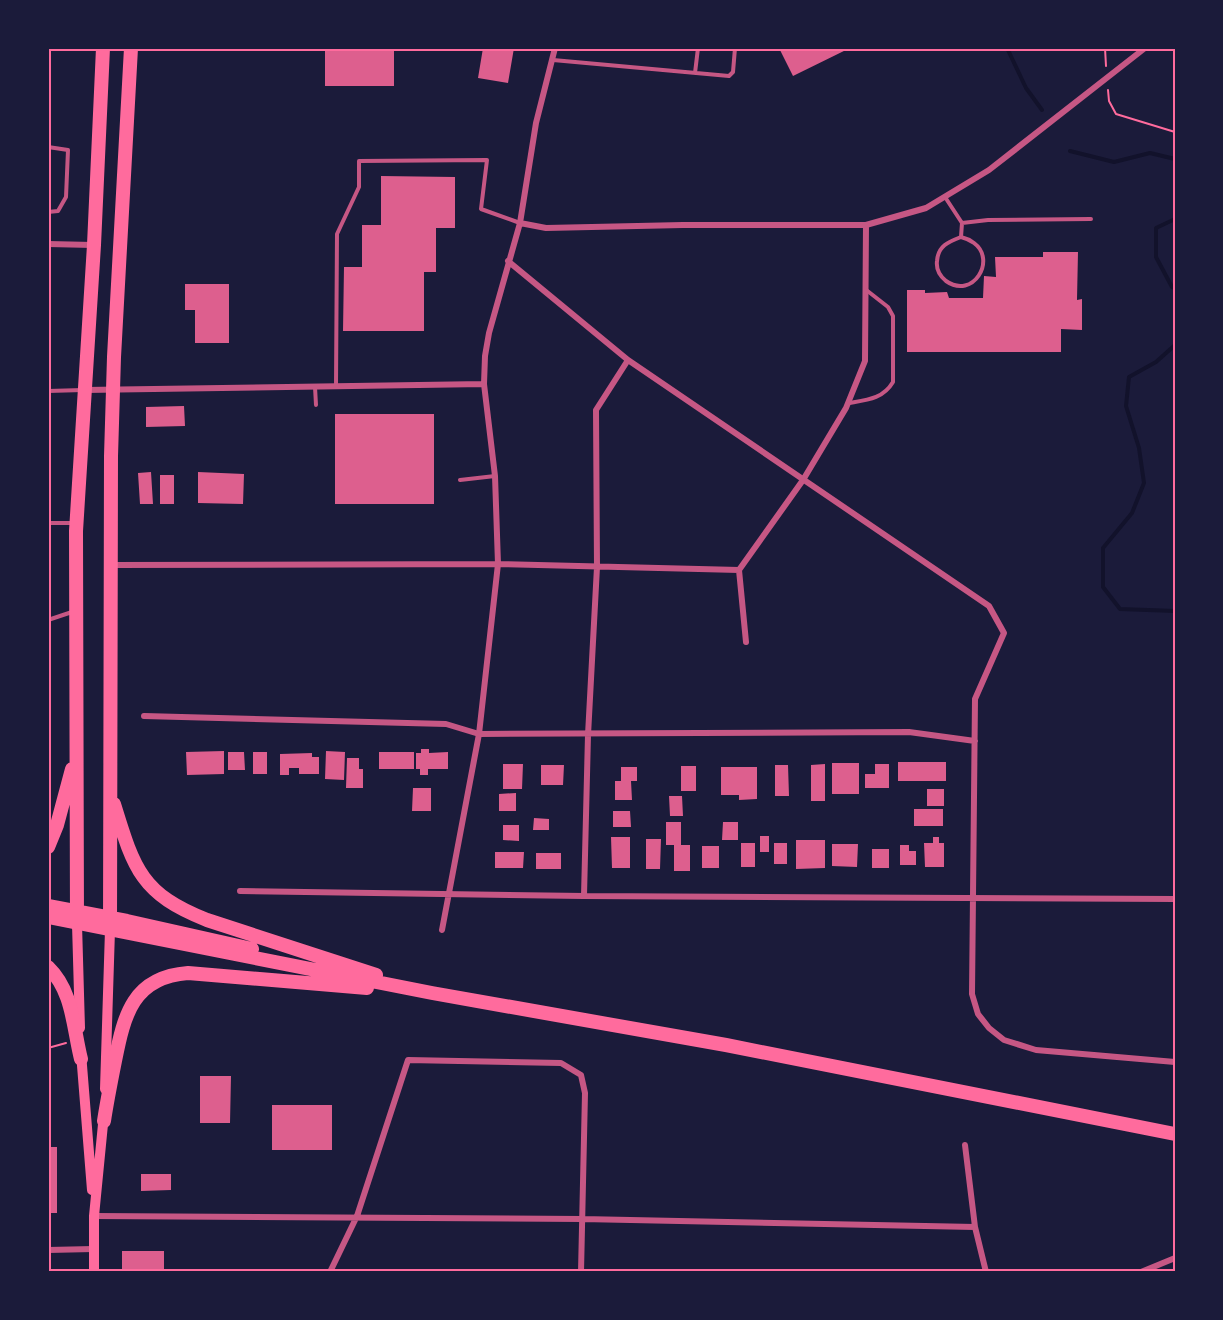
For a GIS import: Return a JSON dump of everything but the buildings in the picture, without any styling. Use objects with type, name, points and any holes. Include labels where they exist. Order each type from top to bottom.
[{"type":"highway","points":[[77,917],[76,523],[94,245],[103,48]]},
{"type":"highway","points":[[110,924],[113,390],[131,48]]},
{"type":"highway","points":[[48,847],[57,825],[76,749]]},
{"type":"highway","points":[[110,790],[132,859],[148,884],[166,901],[207,920],[432,993]]},
{"type":"highway","points":[[48,906],[77,917],[432,993],[726,1045],[1175,1134]]},
{"type":"highway","points":[[48,917],[77,917]]},
{"type":"highway","points":[[48,967],[57,975],[68,999],[81,1059]]},
{"type":"highway","points":[[104,1121],[121,1029],[127,1012],[143,989],[161,978],[188,973],[432,993]]},
{"type":"main road","points":[[77,917],[81,1059],[94,1216]]},
{"type":"main road","points":[[94,1272],[94,1216],[104,1121],[110,924]]},
{"type":"street","points":[[442,930],[479,734],[498,564],[495,476],[483,384],[485,356],[489,333],[520,223],[536,123],[555,48]]},
{"type":"street","points":[[520,223],[546,228],[866,225],[926,208],[989,170],[1145,48]]},
{"type":"street","points":[[746,642],[739,570],[802,480],[848,403],[865,361],[866,225]]},
{"type":"street","points":[[48,244],[94,245]]},
{"type":"street","points":[[508,261],[628,360],[989,606],[1004,633],[975,699],[972,994],[978,1014],[989,1028],[1004,1040],[1036,1050],[1175,1062]]},
{"type":"street","points":[[584,896],[588,735],[597,567],[596,410],[628,360]]},
{"type":"street","points":[[84,390],[483,384]]},
{"type":"street","points":[[111,565],[498,564],[739,570]]},
{"type":"street","points":[[144,716],[446,724],[479,734],[909,732],[975,741]]},
{"type":"street","points":[[240,891],[584,896],[1175,899]]},
{"type":"street","points":[[330,1272],[357,1216],[408,1060],[561,1063],[581,1075],[585,1094],[581,1272]]},
{"type":"street","points":[[964,1146],[975,1227],[986,1272]]},
{"type":"street","points":[[94,1216],[357,1216],[975,1227]]},
{"type":"street","points":[[48,1250],[93,1249]]},
{"type":"street","points":[[1141,1272],[1175,1258]]},
{"type":"lane","points":[[695,73],[698,48]]},
{"type":"lane","points":[[552,60],[729,76],[733,72],[735,48]]},
{"type":"lane","points":[[48,147],[68,150],[66,197],[58,212],[48,212]]},
{"type":"lane","points":[[336,386],[337,234],[359,187],[359,160],[487,160],[481,209],[520,223]]},
{"type":"lane","points":[[945,197],[962,223],[961,237]]},
{"type":"lane","points":[[962,223],[988,220],[1091,219]]},
{"type":"lane","points":[[961,237],[974,243],[980,250],[983,262],[982,270],[975,281],[963,286],[952,285],[941,277],[936,265],[938,251],[947,242],[961,237]]},
{"type":"lane","points":[[848,403],[876,398],[888,391],[893,382],[893,316],[888,307],[865,289]]},
{"type":"lane","points":[[315,387],[316,405]]},
{"type":"lane","points":[[48,391],[84,390]]},
{"type":"lane","points":[[460,480],[495,476]]},
{"type":"lane","points":[[48,523],[76,523]]},
{"type":"lane","points":[[48,620],[75,611]]},
{"type":"path","points":[[1105,48],[1109,101],[1116,114],[1175,132]]},
{"type":"path","points":[[48,1048],[76,1041]]},
{"type":"waterway","points":[[1007,48],[1026,88],[1042,110]]},
{"type":"waterway","points":[[1070,151],[1114,162],[1150,153],[1175,159]]},
{"type":"waterway","points":[[1175,219],[1156,228],[1156,257],[1172,287],[1175,288]]},
{"type":"waterway","points":[[1175,345],[1156,362],[1129,377],[1126,406],[1139,448],[1144,483],[1132,513],[1103,548],[1103,587],[1120,609],[1175,611]]}]
